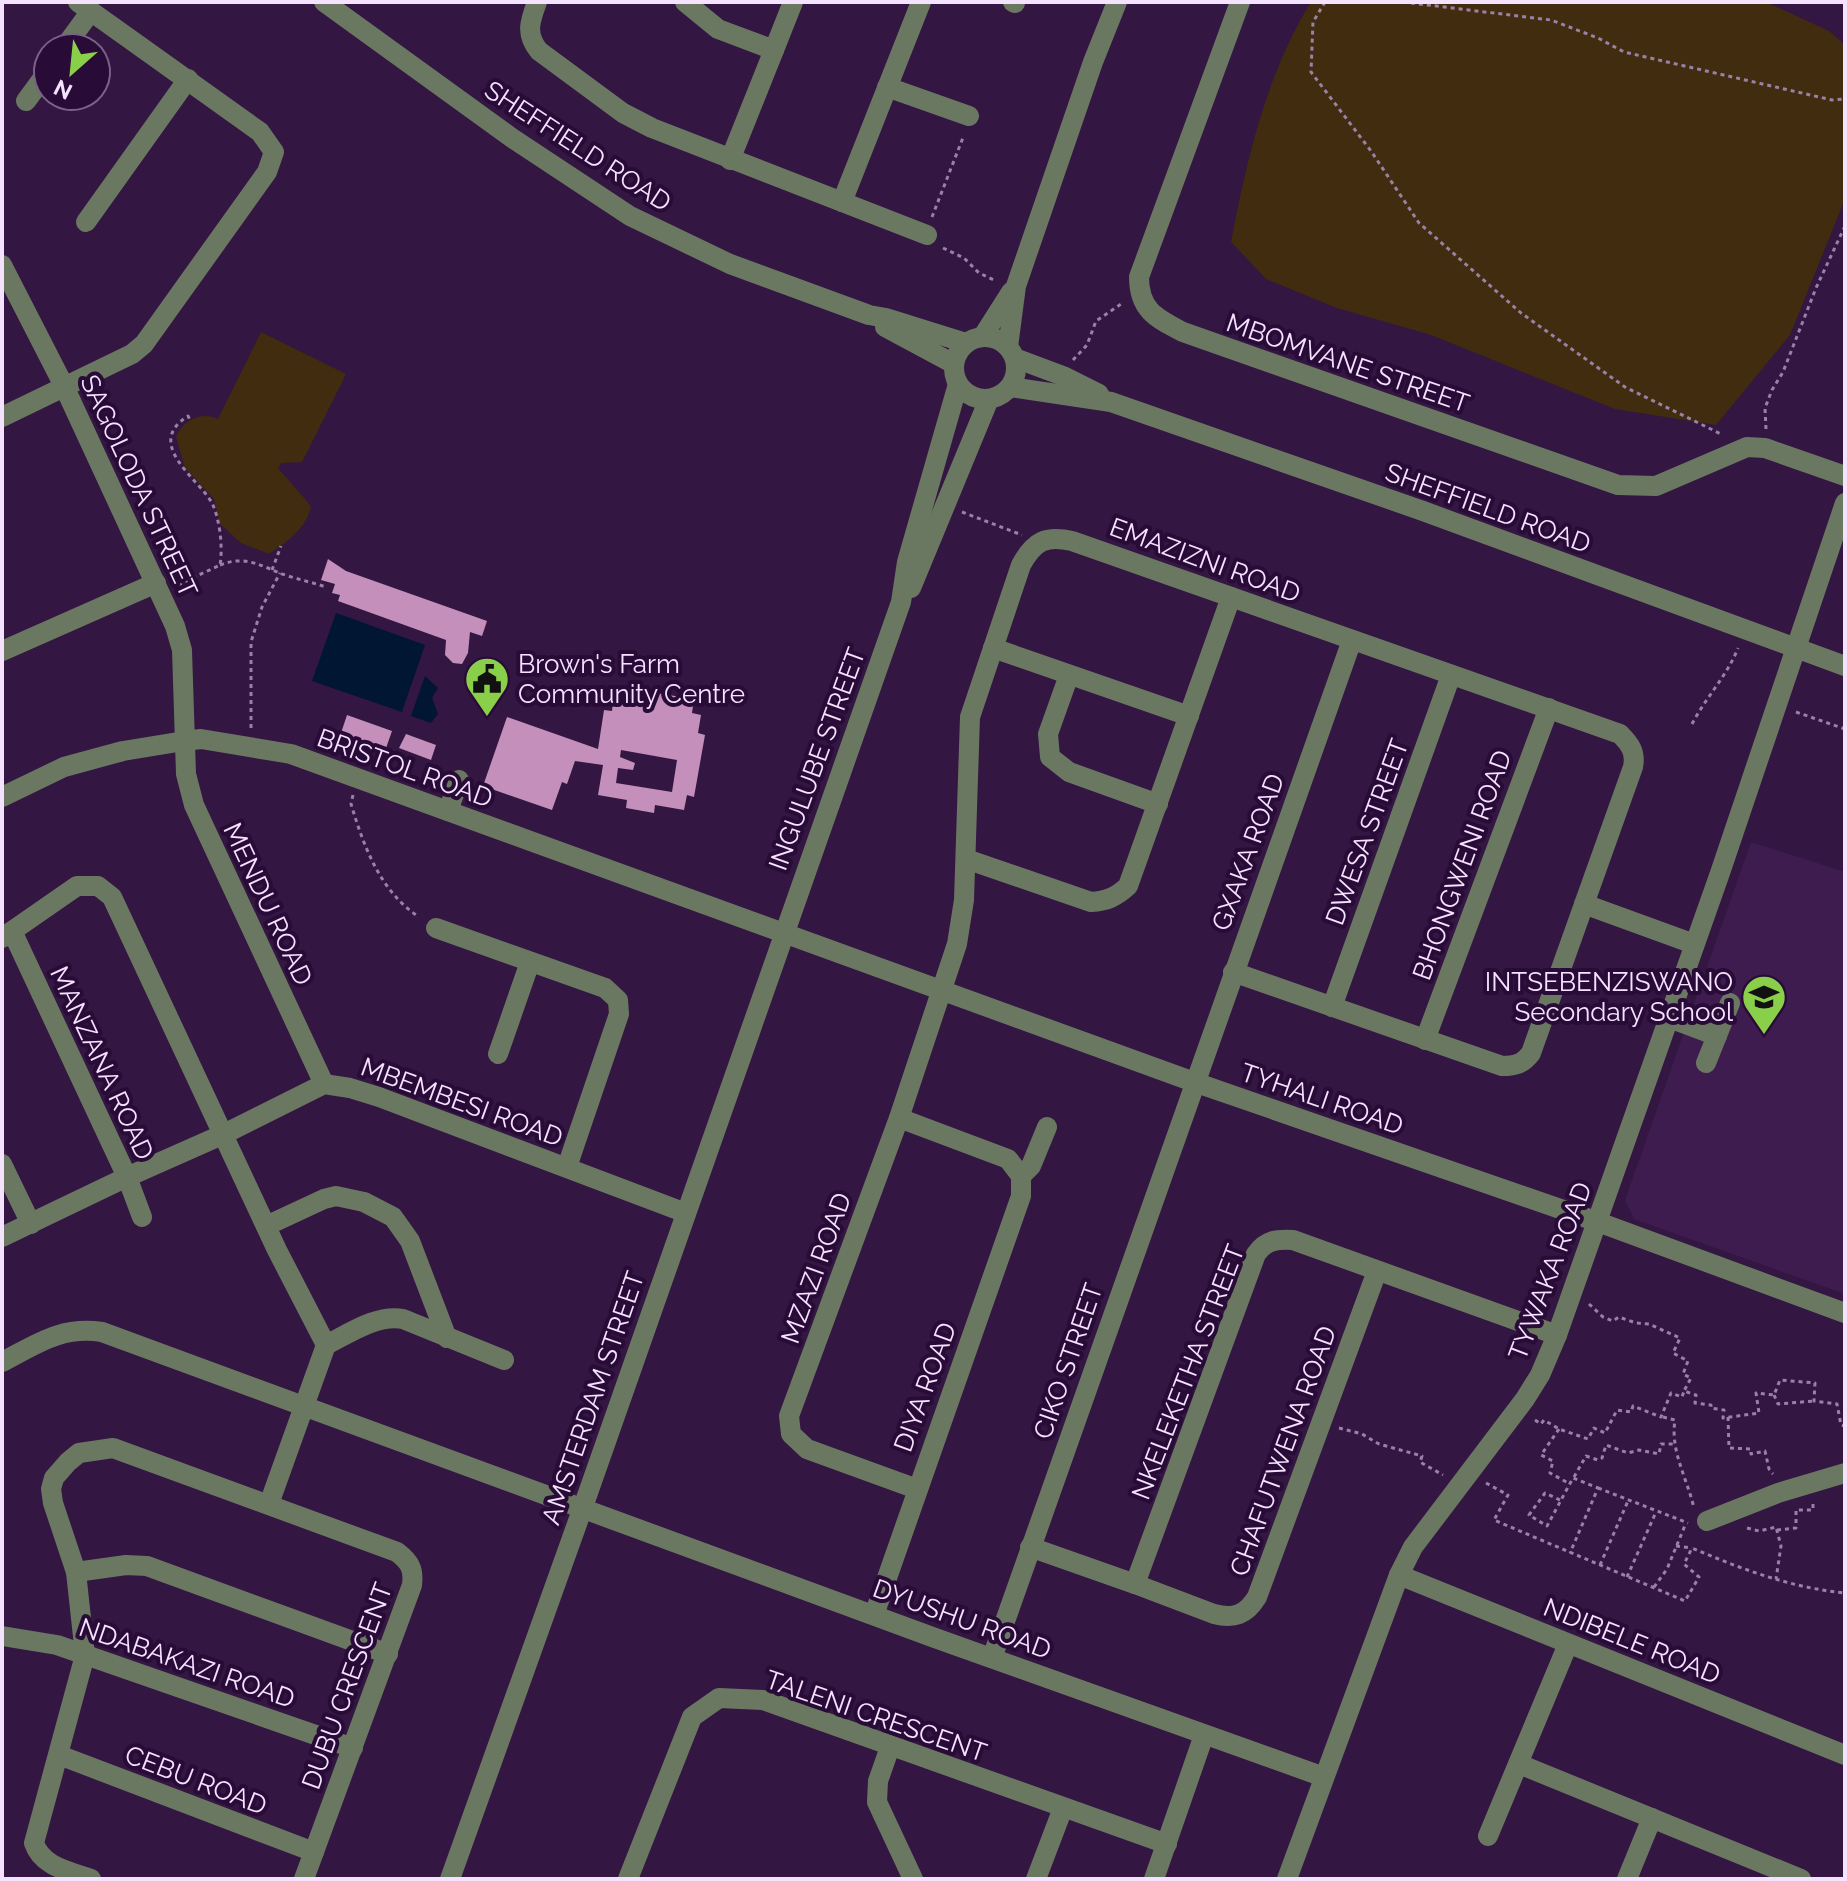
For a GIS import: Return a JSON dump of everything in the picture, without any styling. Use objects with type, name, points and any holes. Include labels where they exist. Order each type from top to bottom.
[{"type":"street","name":"SHEFFIELD ROAD","points":[[324,2],[512,138],[630,216],[730,264],[869,315],[974,339]]},
{"type":"street","points":[[537,2],[529,33],[539,51],[636,121],[927,235]]},
{"type":"street","points":[[685,2],[718,29],[774,50]]},
{"type":"street","points":[[730,160],[793,2]]},
{"type":"street","points":[[842,202],[921,2]]},
{"type":"street","points":[[1016,286],[974,339],[956,356],[956,374],[966,393],[977,398],[989,399],[1001,395],[1010,387],[1016,373],[1012,352],[1016,286],[1093,62],[1117,2]]},
{"type":"street","points":[[1139,289],[1139,277],[1240,2]]},
{"type":"street","points":[[2,417],[132,354],[144,344],[267,172],[274,152],[260,132],[84,6],[72,32]]},
{"type":"street","points":[[86,222],[188,79]]},
{"type":"street","points":[[887,87],[969,116]]},
{"type":"street","points":[[26,101],[32,93]]},
{"type":"street","name":"SAGOLODA STREET","points":[[2,265],[64,386],[175,626],[182,650],[184,741]]},
{"type":"street","name":"MBOMVANE STREET","points":[[1139,289],[1143,304],[1160,320],[1183,332],[1618,485],[1656,486],[1756,447]]},
{"type":"street","name":"SHEFFIELD ROAD","points":[[869,315],[956,374]]},
{"type":"street","points":[[974,339],[997,339],[1012,352]]},
{"type":"street","name":"SHEFFIELD ROAD","points":[[1012,352],[1096,391],[1111,402]]},
{"type":"street","name":"INGULUBE STREET","points":[[901,602],[907,562],[956,374]]},
{"type":"street","name":"SHEFFIELD ROAD","points":[[1010,387],[1111,402],[1393,500],[1845,666]]},
{"type":"street","name":"INGULUBE STREET","points":[[783,934],[901,602],[918,573],[989,399]]},
{"type":"street","points":[[1756,447],[1845,476]]},
{"type":"street","name":"TYWAKA ROAD","points":[[1287,1879],[1399,1575],[1413,1547],[1519,1408],[1540,1375],[1557,1335],[1845,503]]},
{"type":"street","name":"EMAZIZNI ROAD","points":[[1034,545],[1043,539],[1055,537],[1072,541],[1620,734],[1630,744],[1635,757],[1584,904]]},
{"type":"street","points":[[942,990],[961,926],[966,859],[968,733],[976,696],[1021,565],[1034,545]]},
{"type":"street","points":[[2,651],[158,588]]},
{"type":"street","points":[[966,859],[1076,899],[1105,902],[1119,895],[1128,886],[1231,597]]},
{"type":"street","name":"GXAKA ROAD","points":[[1194,1082],[1352,640]]},
{"type":"street","points":[[993,648],[1189,716]]},
{"type":"street","points":[[1069,675],[1048,734],[1050,757],[1069,772],[1158,804]]},
{"type":"street","name":"DWESA STREET","points":[[1332,1007],[1451,675]]},
{"type":"street","name":"BHONGWENI ROAD","points":[[1425,1040],[1549,708]]},
{"type":"street","name":"BRISTOL ROAD","points":[[2,797],[64,767],[123,751],[184,741],[201,739],[291,754],[783,934]]},
{"type":"street","name":"MENDU ROAD","points":[[184,741],[186,774],[202,826],[324,1084]]},
{"type":"street","points":[[448,811],[459,780]]},
{"type":"street","points":[[7,935],[77,886],[98,886],[112,897],[266,1226],[326,1345],[306,1408],[269,1504]]},
{"type":"street","points":[[1233,972],[1502,1066],[1514,1066],[1525,1061],[1531,1053],[1584,904],[1694,944]]},
{"type":"street","points":[[436,928],[605,988],[618,1000],[619,1014],[567,1167]]},
{"type":"street","name":"TYHALI ROAD","points":[[783,934],[1194,1082],[1598,1222],[1845,1313]]},
{"type":"street","name":"AMSTERDAM STREET","points":[[450,1879],[783,934]]},
{"type":"street","name":"MANZANA ROAD","points":[[7,935],[127,1177],[142,1217]]},
{"type":"street","points":[[498,1054],[530,962]]},
{"type":"street","name":"MZAZI ROAD","points":[[917,1489],[807,1449],[791,1434],[789,1416],[899,1118],[942,990]]},
{"type":"street","points":[[1706,1063],[1730,1003]]},
{"type":"street","points":[[1669,1018],[1717,1036]]},
{"type":"street","name":"CIKO STREET","points":[[992,1658],[1194,1082]]},
{"type":"street","name":"MBEMBESI ROAD","points":[[2,1237],[324,1084],[379,1097],[686,1213]]},
{"type":"street","points":[[899,1118],[1008,1159],[1021,1176]]},
{"type":"street","name":"DIYA ROAD","points":[[874,1615],[1021,1196],[1021,1176],[1031,1166],[1047,1127]]},
{"type":"street","points":[[2,1164],[31,1224]]},
{"type":"street","points":[[266,1226],[336,1196],[364,1202],[393,1217],[410,1241],[447,1338]]},
{"type":"street","name":"NKELEKETHA STREET","points":[[1135,1584],[1260,1249],[1277,1239],[1293,1240],[1557,1335]]},
{"type":"street","name":"CHAFUTWENA ROAD","points":[[1030,1547],[1214,1614],[1226,1617],[1245,1612],[1257,1597],[1377,1271]]},
{"type":"street","points":[[326,1345],[390,1317],[403,1319],[504,1360]]},
{"type":"street","name":"DYUSHU ROAD","points":[[2,1362],[58,1334],[81,1329],[102,1332],[582,1510],[1324,1777]]},
{"type":"street","name":"DUBU CRESCENT","points":[[91,1879],[47,1871],[37,1852],[34,1833],[59,1755],[85,1655],[76,1572],[51,1489],[54,1478],[79,1453],[113,1448],[397,1552],[410,1564],[412,1585],[304,1879]]},
{"type":"street","points":[[1702,1522],[1813,1481],[1845,1473]]},
{"type":"street","points":[[76,1572],[126,1565],[147,1566],[388,1654]]},
{"type":"street","name":"NDIBELE ROAD","points":[[1399,1575],[1845,1755]]},
{"type":"street","name":"NDABAKAZI ROAD","points":[[2,1636],[57,1645],[353,1748]]},
{"type":"street","points":[[1488,1836],[1568,1644]]},
{"type":"street","name":"TALENI CRESCENT","points":[[628,1879],[692,1717],[719,1698],[763,1700],[1167,1844]]},
{"type":"street","points":[[1154,1879],[1204,1735]]},
{"type":"street","points":[[890,1747],[878,1781],[877,1802],[913,1879]]},
{"type":"street","name":"CEBU ROAD","points":[[59,1755],[314,1852]]},
{"type":"street","points":[[1519,1764],[1789,1877]]},
{"type":"street","points":[[1036,1879],[1063,1808]]},
{"type":"street","points":[[1627,1879],[1652,1818]]},
{"type":"path","points":[[1325,2],[1313,22],[1311,72],[1371,151],[1419,223],[1521,313],[1625,387],[1756,447],[1765,408],[1845,226]]},
{"type":"path","points":[[1403,2],[1551,20],[1624,52],[1832,100],[1845,99]]},
{"type":"path","points":[[969,116],[927,235],[934,244],[964,258],[979,273],[1016,286]]},
{"type":"path","points":[[1063,376],[1087,345],[1096,321],[1139,289]]},
{"type":"path","points":[[190,420],[188,416],[177,425],[171,441],[184,473],[207,496],[215,512],[222,543],[220,565]]},
{"type":"path","points":[[945,506],[1019,532],[1034,545]]},
{"type":"path","points":[[272,570],[281,546]]},
{"type":"path","points":[[158,588],[229,561],[247,560],[326,587]]},
{"type":"path","points":[[251,747],[251,642],[262,607],[280,573]]},
{"type":"path","points":[[1692,724],[1733,661],[1745,629]]},
{"type":"path","points":[[1777,705],[1845,729]]},
{"type":"path","points":[[358,778],[351,804],[375,867],[390,891],[407,909],[436,928]]},
{"type":"path","points":[[1571,1296],[1588,1303],[1603,1317],[1613,1321],[1619,1317],[1649,1324],[1680,1338],[1673,1353],[1688,1361],[1683,1374],[1691,1378],[1682,1397],[1671,1393],[1661,1417]]},
{"type":"path","points":[[1814,1401],[1815,1383],[1780,1380],[1774,1395],[1778,1404],[1814,1401],[1837,1404],[1841,1425],[1845,1426]]},
{"type":"path","points":[[1684,1391],[1696,1395],[1695,1403],[1724,1410],[1723,1418],[1759,1413],[1756,1393],[1774,1395]]},
{"type":"path","points":[[1519,1408],[1541,1424],[1544,1420],[1588,1439],[1594,1428],[1605,1433],[1617,1410],[1631,1412],[1633,1406],[1675,1420],[1675,1444],[1702,1522],[1686,1523],[1573,1478]]},
{"type":"path","points":[[1728,1417],[1729,1448],[1751,1449],[1751,1454],[1765,1451],[1778,1493]]},
{"type":"path","points":[[1322,1421],[1362,1434],[1371,1438],[1372,1442],[1422,1456],[1420,1462],[1508,1495],[1494,1520],[1685,1601],[1699,1577],[1684,1564],[1692,1548]]},
{"type":"path","points":[[1559,1429],[1541,1455],[1553,1461],[1550,1473],[1570,1484]]},
{"type":"path","points":[[1560,1500],[1545,1493],[1529,1515],[1547,1526],[1586,1456],[1598,1460],[1602,1458],[1606,1445],[1628,1453],[1639,1450],[1659,1454],[1661,1444],[1675,1444]]},
{"type":"path","points":[[1743,1506],[1747,1529],[1796,1528],[1796,1510],[1813,1510],[1813,1481]]},
{"type":"path","points":[[1570,1553],[1598,1488]]},
{"type":"path","points":[[1600,1565],[1628,1501]]},
{"type":"path","points":[[1627,1577],[1656,1512]]},
{"type":"path","points":[[1654,1587],[1667,1569],[1686,1523]]},
{"type":"path","points":[[1776,1579],[1781,1546],[1777,1530]]},
{"type":"path","points":[[1676,1546],[1692,1548],[1733,1566],[1815,1590],[1845,1593]]},
{"type":"shaded area","points":[[1311,2],[1766,2],[1829,31],[1845,45],[1845,199],[1790,335],[1716,425],[1615,409],[1431,335],[1337,308],[1266,279],[1231,242],[1251,149],[1270,88]]},
{"type":"shaded area","points":[[261,332],[346,374],[302,462],[281,463],[278,468],[311,506],[301,528],[269,554],[241,543],[220,524],[214,499],[185,468],[176,437],[183,426],[193,419],[205,416],[218,419]]},
{"type":"shaded area","name":"INTSEBENZISWANO Secondary School","points":[[1751,842],[1845,872],[1845,1294],[1634,1219],[1625,1200]]},
{"type":"water","points":[[336,613],[425,645],[402,712],[312,681]]},
{"type":"water","points":[[425,676],[438,688],[432,698],[438,714],[431,723],[411,716]]},
{"type":"building","points":[[328,559],[346,571],[487,621],[482,636],[470,632],[468,653],[462,664],[453,663],[445,655],[446,640],[338,601],[340,595],[332,593],[335,584],[321,580]]},
{"type":"building","points":[[625,688],[694,699],[692,713],[701,715],[698,733],[705,735],[694,797],[687,795],[684,810],[655,805],[654,813],[626,808],[627,800],[598,795],[603,765],[575,761],[567,784],[562,782],[552,810],[483,786],[507,717],[598,749],[604,710],[612,711],[613,700],[623,702]],"holes":[[[621,750],[677,760],[672,792],[616,783],[618,768],[633,770],[635,763],[620,757]]]},
{"type":"building","points":[[347,715],[392,731],[385,751],[341,733]]},
{"type":"building","points":[[406,734],[436,745],[431,760],[399,748]]},
{"type":"place","name":"Brown's Farm Community Centre","points":[[487,718]]},
{"type":"place","name":"INTSEBENZISWANO Secondary School","points":[[1764,1036]]}]
